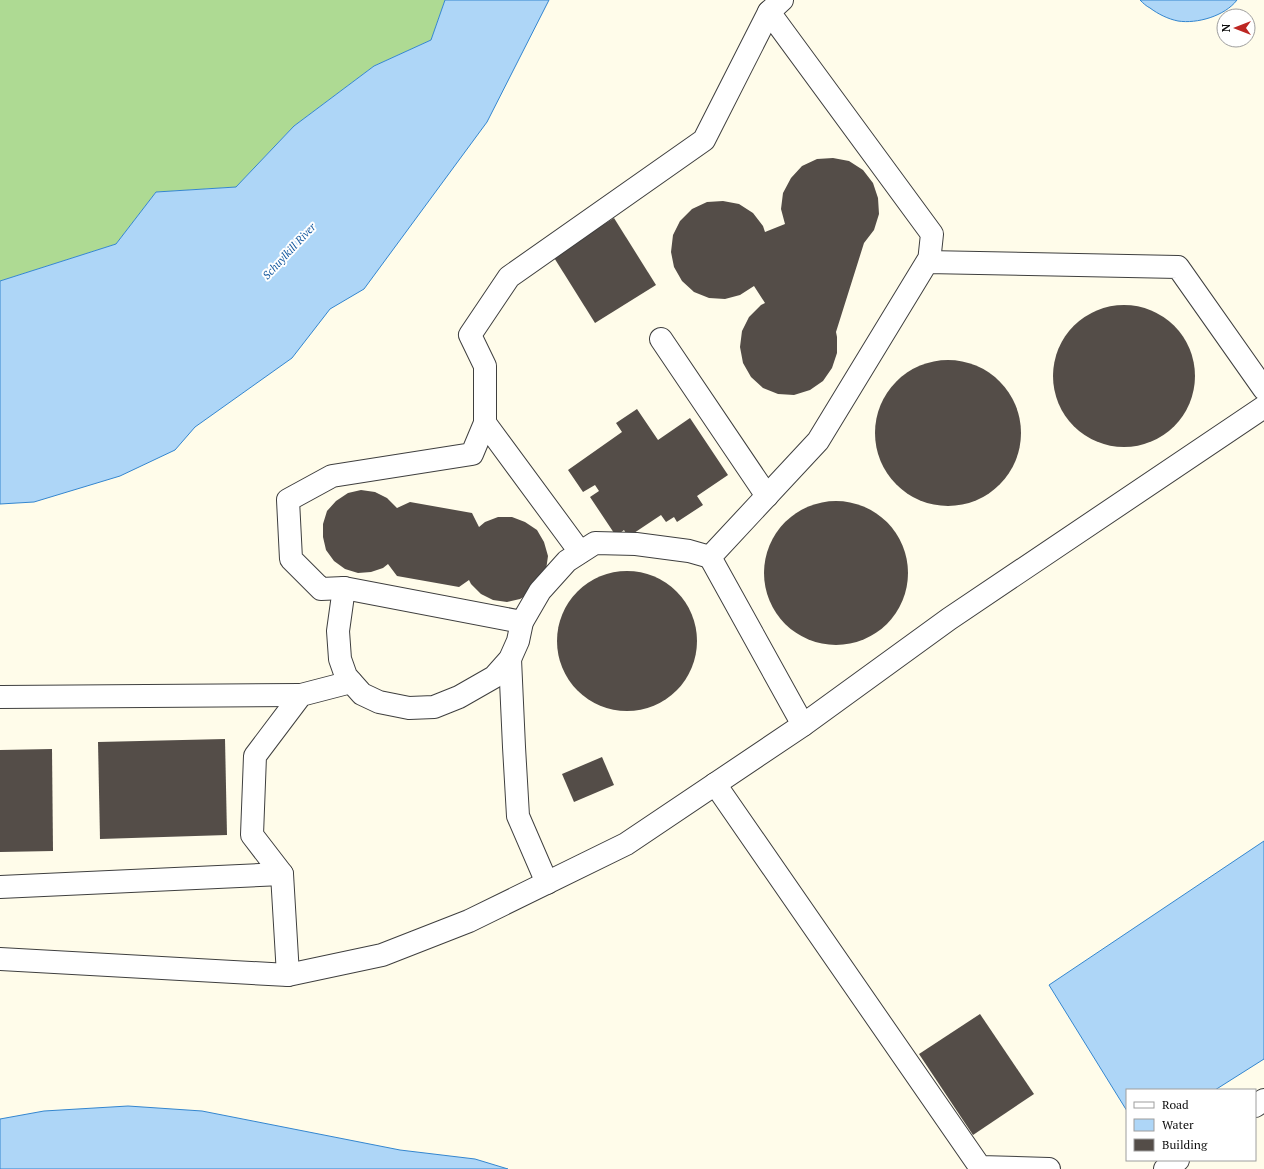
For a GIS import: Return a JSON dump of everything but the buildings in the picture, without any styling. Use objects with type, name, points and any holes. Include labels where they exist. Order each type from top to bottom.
[{"type":"lane","points":[[522,622],[344,588],[321,589],[291,559],[288,500],[332,476],[472,454],[485,423],[485,366],[470,334],[509,278],[704,140],[776,6],[932,234],[929,262]]},
{"type":"lane","points":[[710,557],[818,441],[927,262],[1178,267],[1264,389]]},
{"type":"lane","points":[[661,338],[767,496]]},
{"type":"lane","points":[[0,959],[288,975],[382,955],[469,922],[626,844],[803,725],[949,619],[1264,406]]},
{"type":"lane","points":[[485,423],[580,552]]},
{"type":"lane","points":[[344,588],[338,631],[340,659],[346,676],[362,694],[380,702],[409,708],[434,708],[459,697],[494,677],[510,658],[518,641],[522,622],[540,591],[567,561],[595,543],[636,544],[689,551],[710,557],[803,725]]},
{"type":"lane","points":[[510,658],[518,816],[547,883]]},
{"type":"lane","points":[[0,697],[302,695],[351,682]]},
{"type":"lane","points":[[288,975],[282,874],[252,835],[256,756],[302,695]]},
{"type":"lane","points":[[716,784],[980,1167],[1049,1169]]},
{"type":"lane","points":[[0,887],[282,874]]},
{"type":"lane","points":[[1165,1169],[1177,1161]]},
{"type":"green space","points":[[0,0],[445,0],[431,40],[374,66],[294,126],[236,187],[156,192],[116,244],[0,281]]},
{"type":"water","name":"Schuylkill River","points":[[445,0],[549,0],[487,122],[364,289],[330,309],[292,358],[195,427],[175,450],[120,476],[34,502],[0,504],[0,281],[116,244],[156,192],[236,187],[294,126],[374,66],[431,40]]},
{"type":"water","points":[[1140,0],[1237,0],[1228,8],[1216,8],[1216,15],[1210,18],[1185,22],[1163,16]]},
{"type":"water","points":[[1264,841],[1264,1059],[1217,1089],[1126,1089],[1126,1109],[1049,985]]},
{"type":"water","points":[[128,1106],[202,1111],[400,1150],[475,1159],[508,1169],[0,1169],[0,1119],[44,1111]]}]
